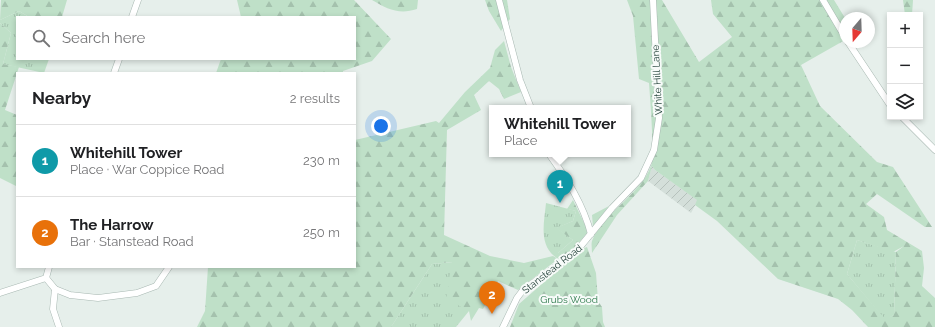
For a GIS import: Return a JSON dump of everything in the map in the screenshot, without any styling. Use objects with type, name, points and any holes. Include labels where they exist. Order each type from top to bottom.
[{"type":"street","points":[[132,16],[138,0]]},
{"type":"street","points":[[499,0],[520,80],[530,105]]},
{"type":"street","name":"White Hill Lane","points":[[591,234],[612,208],[641,178],[654,150],[659,118],[653,0]]},
{"type":"street","points":[[823,0],[839,27]]},
{"type":"street","points":[[852,48],[887,100]]},
{"type":"street","points":[[114,72],[119,60]]},
{"type":"street","points":[[905,120],[935,150]]},
{"type":"street","points":[[551,157],[569,181],[586,217],[591,234]]},
{"type":"street","name":"Stanstead Road","points":[[504,327],[517,298],[523,290],[575,253],[591,234]]},
{"type":"street","points":[[46,278],[49,268]]},
{"type":"street","points":[[46,278],[55,289],[70,294],[98,298],[137,293],[156,286],[168,268]]},
{"type":"street","points":[[0,293],[46,278]]},
{"type":"street","points":[[55,289],[53,309],[59,327]]},
{"type":"shaded area","points":[[652,165],[655,170],[698,200],[691,213],[648,181]]},
{"type":"green space","points":[[1,0],[67,0],[62,16],[27,16],[19,11],[0,20]]},
{"type":"green space","points":[[237,0],[354,0],[391,39],[372,61],[343,72],[216,72],[221,60],[356,60],[356,16],[241,16]]},
{"type":"green space","points":[[372,0],[418,0],[417,9],[411,11],[399,11],[383,6]]},
{"type":"green space","points":[[485,0],[507,0],[510,19],[501,31],[489,11]]},
{"type":"green space","points":[[627,0],[662,0],[699,62],[732,37],[713,14],[711,0],[834,0],[841,12],[839,12],[839,43],[801,65],[820,106],[877,162],[893,167],[932,227],[925,227],[877,194],[866,204],[884,217],[887,230],[922,251],[924,268],[922,286],[935,298],[935,327],[868,327],[852,310],[838,299],[778,279],[717,221],[695,205],[697,200],[655,170],[652,166],[648,181],[617,215],[592,253],[592,241],[597,231],[639,186],[651,166],[653,152],[649,83],[639,79],[633,16]],"holes":[[[857,240],[893,252],[904,246],[896,252],[894,315],[885,319],[847,274]]]},
{"type":"green space","points":[[903,0],[913,0],[912,12],[905,12]]},
{"type":"green space","points":[[19,11],[27,16],[16,16],[16,60],[49,60],[44,72],[3,64],[11,33],[0,23],[0,20]]},
{"type":"green space","points":[[0,23],[11,33],[3,64],[19,67],[16,72],[5,110],[16,115],[16,186],[0,178]]},
{"type":"green space","points":[[504,41],[511,67],[521,92],[504,99],[499,89],[489,81],[474,95],[481,110],[447,130],[444,235],[490,256],[524,263],[553,256],[558,259],[518,290],[498,281],[483,309],[479,308],[471,321],[469,311],[446,299],[452,262],[432,264],[391,327],[197,327],[205,311],[208,268],[356,268],[356,140],[436,121],[439,123],[465,92],[490,68],[495,50]]},
{"type":"green space","points":[[573,200],[586,227],[587,233],[570,253],[558,259],[558,253],[573,240],[556,228],[573,221],[576,211],[567,209]]},
{"type":"green space","points":[[546,203],[576,211],[573,221],[557,228],[573,240],[558,253],[558,259],[547,248],[545,241],[544,227]]},
{"type":"green space","points":[[609,206],[593,227],[592,215]]},
{"type":"green space","points":[[857,240],[896,252],[894,315],[885,320],[847,274]]},
{"type":"green space","name":"Grubs Wood","points":[[587,247],[596,273],[598,301],[602,307],[603,322],[605,327],[510,327],[519,304],[582,249]]},
{"type":"green space","points":[[453,262],[469,311],[456,327],[391,327],[432,264]]},
{"type":"place","name":"Whitehill Tower","points":[[560,203]]},
{"type":"place","name":"The Harrow","points":[[492,314]]}]
